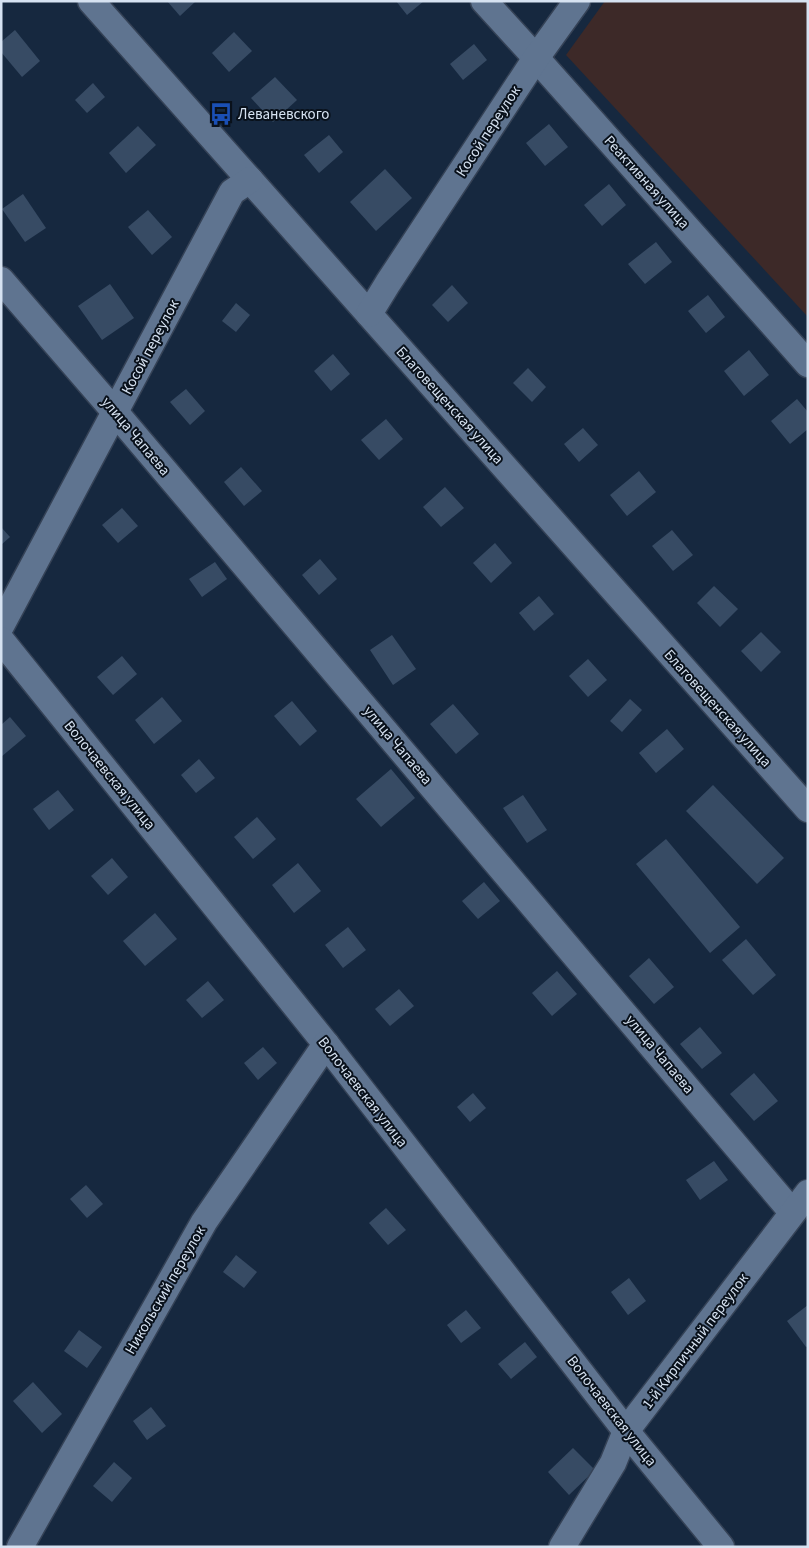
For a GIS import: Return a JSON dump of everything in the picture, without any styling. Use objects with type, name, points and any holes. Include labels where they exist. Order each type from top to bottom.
[{"type":"street","name":"Благовещенская улица","points":[[91,1],[808,810]]},
{"type":"street","name":"Реактивная улица","points":[[484,1],[808,364]]},
{"type":"street","name":"Косой переулок","points":[[369,314],[536,58],[577,1]]},
{"type":"street","name":"Косой переулок","points":[[1,626],[232,192],[250,180]]},
{"type":"street","name":"улица Чапаева","points":[[1,280],[800,1202]]},
{"type":"street","name":"Волочаевская улица","points":[[1,640],[326,1044],[626,1431],[721,1547]]},
{"type":"street","name":"Никольский переулок","points":[[20,1547],[204,1222],[326,1044]]},
{"type":"street","name":"1-й Кирпичный переулок","points":[[562,1547],[613,1463],[626,1431],[800,1202]]},
{"type":"shaded area","points":[[605,1],[808,1],[808,317],[566,55]]},
{"type":"building","points":[[167,1],[196,1],[180,16]]},
{"type":"building","points":[[396,1],[424,1],[407,15]]},
{"type":"building","points":[[15,30],[40,61],[22,77],[1,52],[1,42]]},
{"type":"building","points":[[234,32],[252,51],[229,72],[212,53]]},
{"type":"building","points":[[474,44],[487,60],[463,80],[450,64]]},
{"type":"building","points":[[275,77],[297,100],[273,122],[251,98]]},
{"type":"building","points":[[93,83],[105,97],[87,113],[75,100]]},
{"type":"building","points":[[549,124],[568,147],[545,166],[526,143]]},
{"type":"building","points":[[138,126],[156,145],[126,173],[109,153]]},
{"type":"building","points":[[329,135],[343,152],[319,173],[304,155]]},
{"type":"building","points":[[385,169],[412,198],[376,231],[350,202]]},
{"type":"building","points":[[609,184],[626,205],[602,226],[584,205]]},
{"type":"building","points":[[23,194],[46,228],[25,242],[2,209]]},
{"type":"building","points":[[148,210],[172,237],[152,255],[128,227]]},
{"type":"building","points":[[656,242],[672,262],[645,284],[628,264]]},
{"type":"building","points":[[110,284],[134,318],[102,340],[78,306]]},
{"type":"building","points":[[452,285],[468,303],[448,322],[432,305]]},
{"type":"building","points":[[708,295],[725,317],[706,333],[688,311]]},
{"type":"building","points":[[236,303],[250,315],[236,332],[222,321]]},
{"type":"building","points":[[749,350],[769,375],[744,396],[724,371]]},
{"type":"building","points":[[333,354],[350,374],[331,391],[314,371]]},
{"type":"building","points":[[528,368],[546,387],[532,402],[513,383]]},
{"type":"building","points":[[186,389],[205,411],[190,425],[170,402]]},
{"type":"building","points":[[797,399],[808,412],[808,429],[790,444],[771,421]]},
{"type":"building","points":[[386,419],[403,439],[379,460],[361,440]]},
{"type":"building","points":[[583,428],[598,445],[579,462],[564,444]]},
{"type":"building","points":[[241,467],[262,491],[244,506],[224,482]]},
{"type":"building","points":[[639,471],[656,492],[627,516],[610,495]]},
{"type":"building","points":[[445,487],[464,508],[441,527],[423,507]]},
{"type":"building","points":[[122,508],[138,526],[118,543],[102,525]]},
{"type":"building","points":[[1,527],[10,537],[1,545]]},
{"type":"building","points":[[672,530],[693,555],[673,571],[652,546]]},
{"type":"building","points":[[495,543],[512,563],[491,583],[473,563]]},
{"type":"building","points":[[320,559],[337,579],[319,595],[302,575]]},
{"type":"building","points":[[215,562],[227,579],[202,597],[189,579]]},
{"type":"building","points":[[714,586],[738,609],[720,627],[697,603]]},
{"type":"building","points":[[539,596],[554,614],[534,631],[519,613]]},
{"type":"building","points":[[761,632],[781,652],[761,672],[741,651]]},
{"type":"building","points":[[392,635],[416,669],[393,685],[370,650]]},
{"type":"building","points":[[122,656],[137,674],[113,695],[97,677]]},
{"type":"building","points":[[588,659],[607,680],[588,697],[569,676]]},
{"type":"building","points":[[162,697],[182,721],[154,744],[135,720]]},
{"type":"building","points":[[630,699],[642,710],[622,732],[610,721]]},
{"type":"building","points":[[292,701],[317,731],[300,746],[274,716]]},
{"type":"building","points":[[453,704],[479,734],[456,754],[430,724]]},
{"type":"building","points":[[10,717],[26,736],[1,757],[1,725]]},
{"type":"building","points":[[667,729],[684,749],[656,773],[639,753]]},
{"type":"building","points":[[199,759],[215,778],[196,793],[181,775]]},
{"type":"building","points":[[391,769],[415,798],[381,827],[356,799]]},
{"type":"building","points":[[713,785],[784,858],[757,884],[686,811]]},
{"type":"building","points":[[58,790],[74,810],[49,830],[33,809]]},
{"type":"building","points":[[523,795],[547,830],[527,843],[503,808]]},
{"type":"building","points":[[257,817],[276,839],[253,859],[234,837]]},
{"type":"building","points":[[666,839],[740,927],[710,953],[636,864]]},
{"type":"building","points":[[112,858],[128,877],[108,895],[91,876]]},
{"type":"building","points":[[298,863],[321,891],[294,913],[272,885]]},
{"type":"building","points":[[484,882],[500,901],[478,919],[462,901]]},
{"type":"building","points":[[155,913],[177,939],[145,966],[123,941]]},
{"type":"building","points":[[348,927],[366,950],[343,968],[325,945]]},
{"type":"building","points":[[746,939],[776,975],[753,995],[722,960]]},
{"type":"building","points":[[649,958],[674,987],[654,1004],[629,976]]},
{"type":"building","points":[[557,971],[577,994],[552,1016],[532,993]]},
{"type":"building","points":[[208,981],[224,1000],[202,1018],[186,1000]]},
{"type":"building","points":[[399,989],[414,1006],[390,1026],[375,1009]]},
{"type":"building","points":[[700,1027],[722,1053],[702,1069],[680,1044]]},
{"type":"building","points":[[263,1047],[277,1063],[258,1080],[244,1063]]},
{"type":"building","points":[[754,1073],[778,1101],[754,1121],[730,1094]]},
{"type":"building","points":[[473,1093],[486,1108],[470,1122],[457,1107]]},
{"type":"building","points":[[714,1161],[728,1180],[700,1200],[686,1180]]},
{"type":"building","points":[[86,1185],[103,1204],[87,1218],[70,1199]]},
{"type":"building","points":[[386,1208],[406,1230],[388,1245],[369,1223]]},
{"type":"building","points":[[236,1255],[257,1272],[244,1288],[223,1272]]},
{"type":"building","points":[[629,1278],[646,1301],[628,1315],[611,1292]]},
{"type":"building","points":[[808,1305],[808,1346],[806,1347],[787,1321]]},
{"type":"building","points":[[466,1310],[481,1328],[461,1343],[447,1325]]},
{"type":"building","points":[[79,1330],[102,1347],[87,1368],[64,1351]]},
{"type":"building","points":[[525,1342],[537,1357],[511,1379],[498,1364]]},
{"type":"building","points":[[33,1382],[62,1414],[42,1433],[13,1401]]},
{"type":"building","points":[[151,1407],[166,1426],[147,1440],[133,1421]]},
{"type":"building","points":[[573,1448],[595,1470],[569,1495],[548,1472]]},
{"type":"building","points":[[114,1462],[132,1478],[112,1502],[93,1486]]},
{"type":"place","name":"Леваневского","points":[[221,114]]}]
